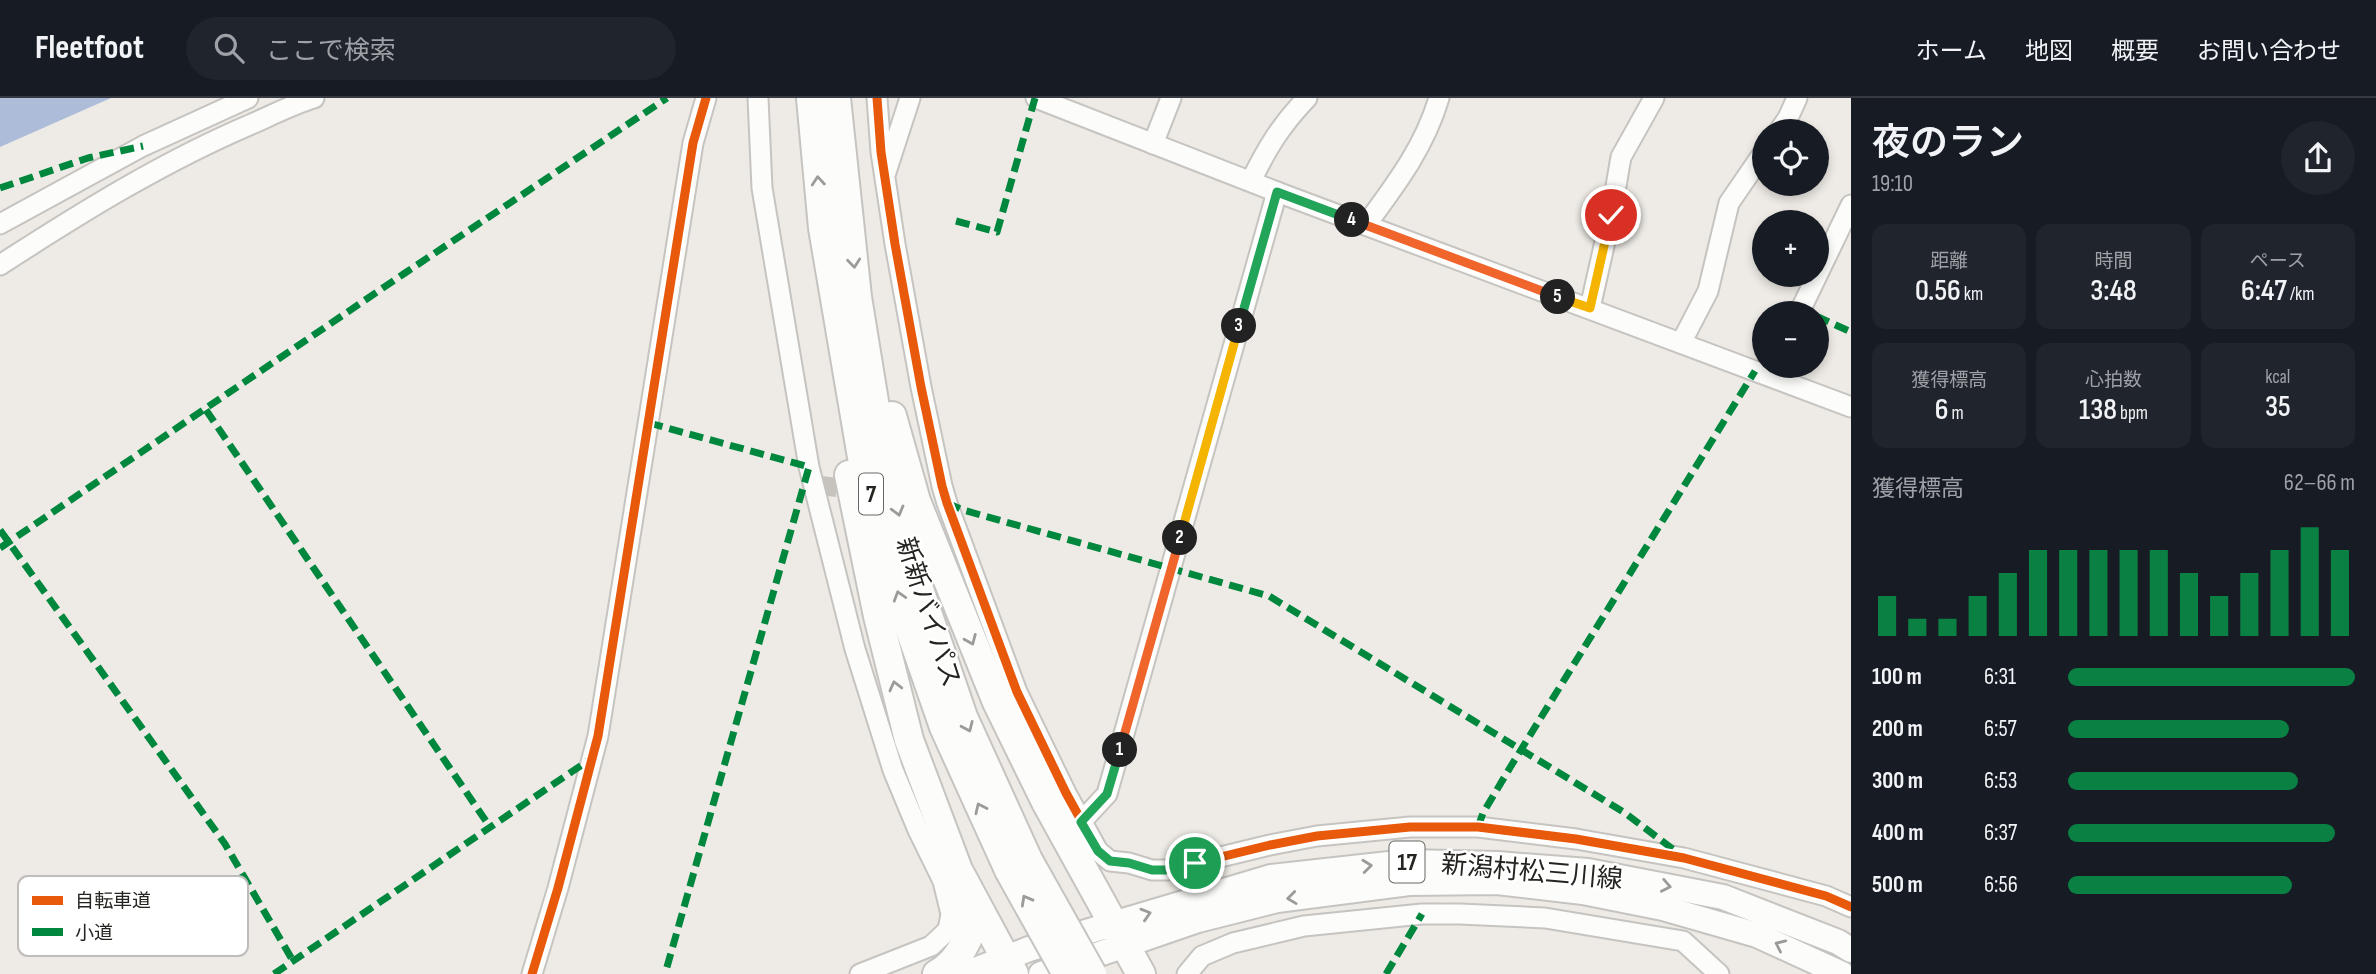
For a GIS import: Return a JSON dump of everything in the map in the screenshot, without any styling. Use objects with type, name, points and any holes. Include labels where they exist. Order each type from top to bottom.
[{"type":"highway","name":"新新バイパス","points":[[811,98],[822,228],[863,463],[898,595],[944,727],[1018,865],[1092,974]]},
{"type":"highway","name":"新新バイパス","points":[[836,98],[857,297],[883,457],[918,586],[963,717],[1018,865],[1066,974]]},
{"type":"highway","points":[[822,228],[837,407],[878,616],[909,740],[958,870],[1010,966]]},
{"type":"highway","points":[[857,297],[916,501],[952,595],[997,702],[1072,850],[1141,974]]},
{"type":"highway","points":[[937,974],[954,960],[964,945],[972,915],[948,876],[943,833]]},
{"type":"main road","name":"新潟村松三川線","points":[[965,974],[1010,966],[1119,935],[1271,877],[1407,862],[1498,864],[1588,871],[1723,897],[1851,950]]},
{"type":"main road","name":"新潟村松三川線","points":[[1041,974],[1119,935],[1198,920],[1277,900],[1409,883],[1497,882],[1583,892],[1663,908],[1758,935],[1842,974]]},
{"type":"street","points":[[0,224],[143,146],[248,98]]},
{"type":"street","points":[[0,265],[84,211],[168,164],[222,137],[314,98]]},
{"type":"street","points":[[532,974],[598,736],[693,143],[706,98]]},
{"type":"street","points":[[758,98],[762,188],[813,476],[855,649],[892,770],[918,830],[948,876],[951,914],[948,930],[940,939],[931,946],[860,974]]},
{"type":"street","points":[[877,98],[885,177],[938,502],[1017,692],[1081,822],[1098,851],[1110,861],[1152,870],[1167,870],[1317,836],[1410,827],[1478,827],[1576,839],[1684,858],[1826,897],[1851,907]]},
{"type":"street","points":[[885,177],[910,98]]},
{"type":"street","points":[[1036,98],[1277,192],[1681,343],[1752,365]]},
{"type":"street","points":[[1153,144],[1171,98]]},
{"type":"street","points":[[1251,181],[1270,143],[1307,98]]},
{"type":"street","points":[[1366,225],[1403,175],[1430,127],[1439,98]]},
{"type":"street","points":[[1590,308],[1621,157],[1654,98]]},
{"type":"street","points":[[1787,119],[1797,98]]},
{"type":"street","points":[[1681,343],[1708,291],[1729,203],[1752,169]]},
{"type":"street","points":[[1072,850],[1081,822],[1107,794],[1277,192]]},
{"type":"street","points":[[1805,301],[1851,205]]},
{"type":"street","points":[[1790,378],[1851,407]]},
{"type":"street","points":[[1187,974],[1202,956],[1233,943],[1304,926],[1422,914],[1460,914],[1545,918],[1684,942],[1719,974]]},
{"type":"water","points":[[0,98],[111,98],[0,147]]},
{"type":"tunnel","points":[[818,485],[862,491]]},
{"type":"marked path","points":[[0,548],[667,98]]},
{"type":"marked path","points":[[956,221],[997,232],[1035,98]]},
{"type":"marked path","points":[[0,188],[88,158],[143,146]]},
{"type":"marked path","points":[[1829,322],[1851,332]]},
{"type":"marked path","points":[[1478,827],[1483,813],[1511,766],[1752,376]]},
{"type":"marked path","points":[[206,410],[490,827]]},
{"type":"marked path","points":[[649,423],[809,467],[665,974]]},
{"type":"marked path","points":[[947,503],[963,510],[1269,596],[1625,813],[1678,853]]},
{"type":"marked path","points":[[0,530],[225,844],[244,876]]},
{"type":"marked path","points":[[274,974],[592,758]]},
{"type":"marked path","points":[[248,884],[293,961]]},
{"type":"marked path","points":[[1386,974],[1422,914]]},
{"type":"cycle path","points":[[532,974],[598,736],[693,143],[706,98]]},
{"type":"cycle path","points":[[877,98],[881,152],[895,244],[921,387],[947,503],[1017,692],[1066,793],[1098,851],[1110,861],[1152,870],[1167,870],[1317,836],[1410,827],[1478,827],[1576,839],[1684,858],[1826,896],[1851,907]]},
{"type":"route","points":[[1195,863],[1167,870],[1152,870],[1110,861],[1098,851],[1081,822],[1107,794],[1277,192],[1590,308],[1611,215]]}]
